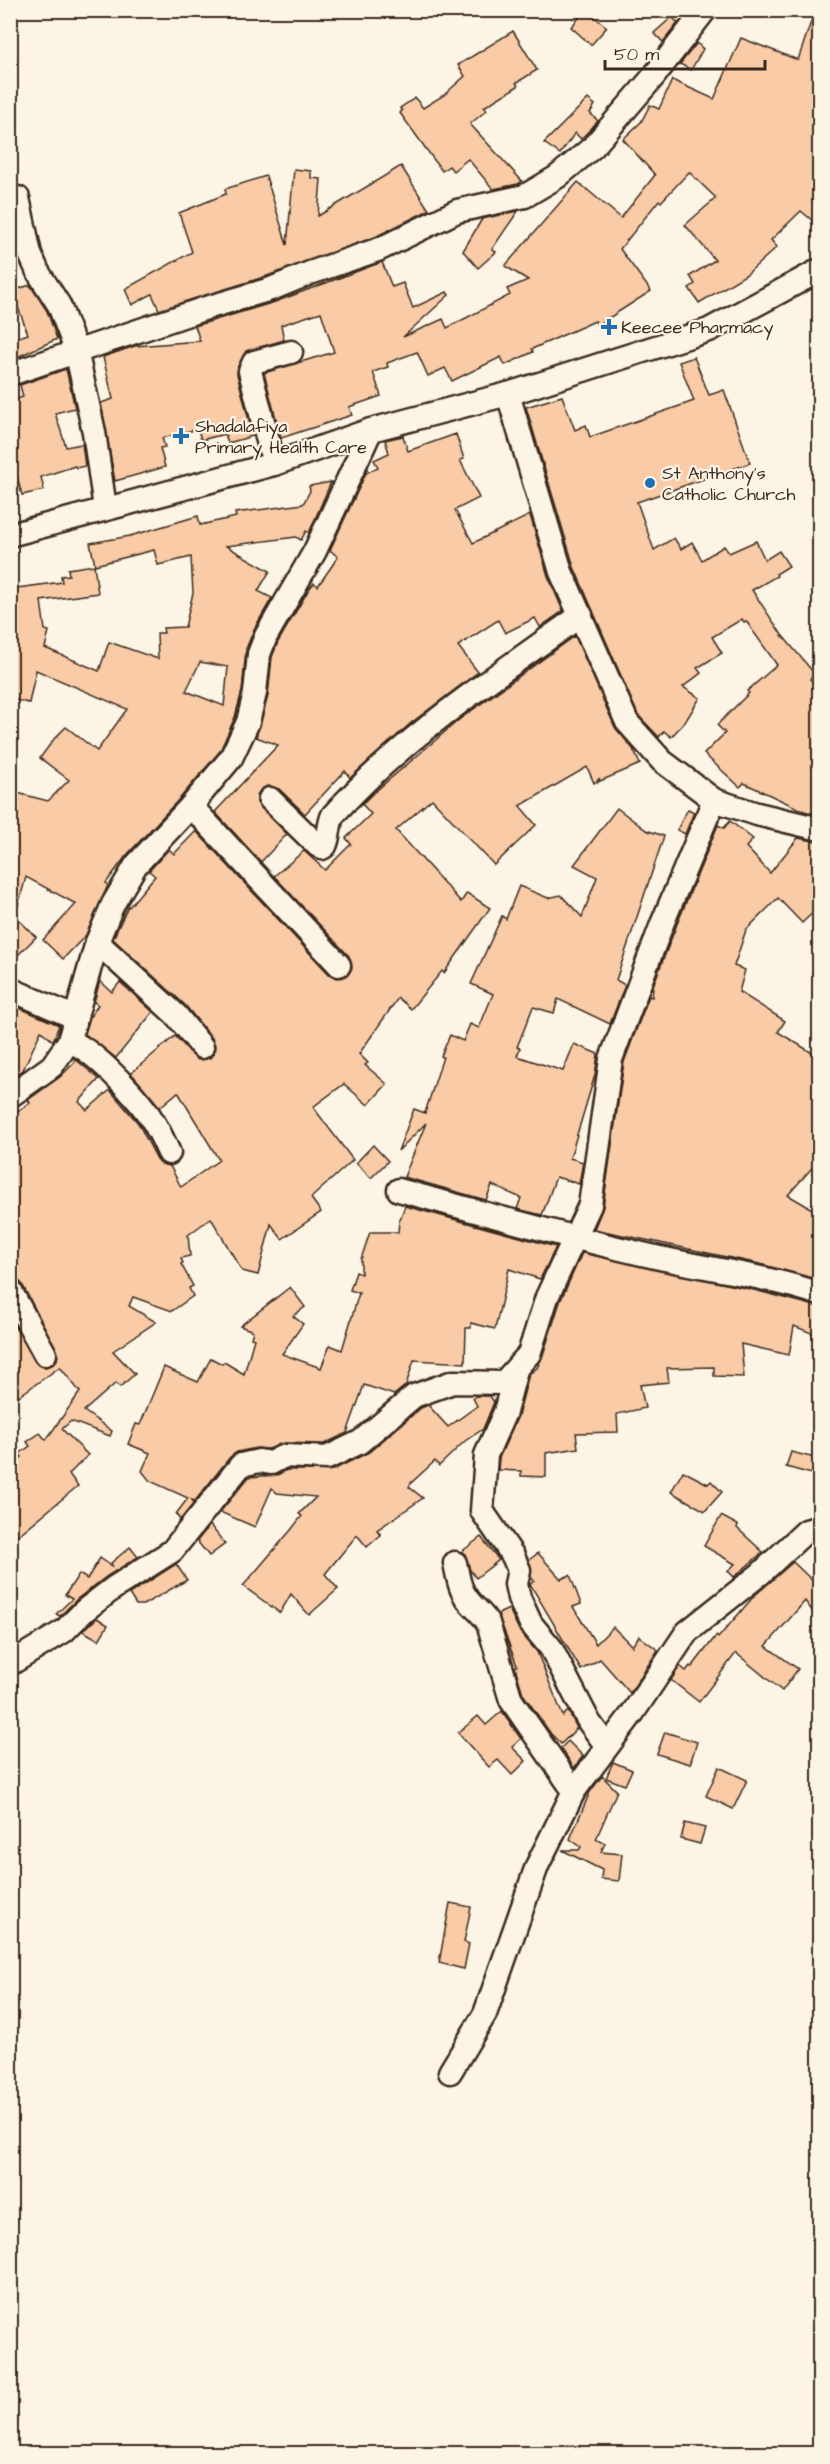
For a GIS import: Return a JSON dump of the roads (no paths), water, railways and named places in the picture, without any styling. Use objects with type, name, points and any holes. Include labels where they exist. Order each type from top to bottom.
[{"type":"street","points":[[10,374],[76,350],[271,290],[310,273],[380,249],[457,211],[525,196],[557,177],[593,147],[654,76],[705,10]]},
{"type":"street","points":[[18,198],[30,254],[38,272],[59,305],[76,350],[94,432],[105,508]]},
{"type":"street","points":[[10,535],[273,464],[371,430],[508,394],[709,330],[819,270]]},
{"type":"street","points":[[273,464],[249,371],[254,362],[291,352]]},
{"type":"street","points":[[508,394],[561,572],[627,722],[662,761],[714,800],[757,814],[819,829]]},
{"type":"street","points":[[10,1096],[52,1065],[69,1041],[97,942],[113,904],[136,866],[231,758],[248,722],[255,693],[259,654],[266,636],[315,551],[371,430]]},
{"type":"street","points":[[270,800],[317,845],[322,848],[326,846],[327,826],[333,815],[390,757],[477,689],[581,615]]},
{"type":"street","points":[[10,1664],[64,1631],[85,1610],[115,1587],[172,1551],[228,1482],[234,1470],[241,1465],[259,1461],[271,1463],[284,1456],[327,1458],[360,1442],[414,1396],[453,1382],[503,1383],[516,1370],[529,1354],[547,1297],[590,1205],[610,1059],[714,800]]},
{"type":"street","points":[[191,806],[339,965]]},
{"type":"street","points":[[97,942],[176,1015],[202,1047]]},
{"type":"street","points":[[10,989],[76,1018]]},
{"type":"street","points":[[69,1041],[95,1056],[147,1112],[159,1130],[169,1153]]},
{"type":"street","points":[[399,1190],[574,1237],[651,1256],[759,1276],[819,1294]]},
{"type":"street","points":[[10,1290],[45,1354]]},
{"type":"street","points":[[516,1370],[505,1412],[486,1455],[482,1510],[513,1556],[519,1570],[516,1584],[519,1598],[531,1623],[551,1648],[589,1722],[606,1745]]},
{"type":"street","points":[[450,2072],[485,2014],[537,1866],[574,1791],[606,1745],[632,1714],[687,1632],[760,1574],[806,1531],[819,1527]]},
{"type":"street","points":[[455,1563],[460,1589],[488,1623],[511,1700],[574,1791]]},
{"type":"place","name":"Keecee Pharmacy","points":[[609,327]]},
{"type":"place","name":"Shadalafiya Primary Health Care","points":[[181,436]]},
{"type":"place","name":"St Anthony's Catholic Church","points":[[650,483]]}]
